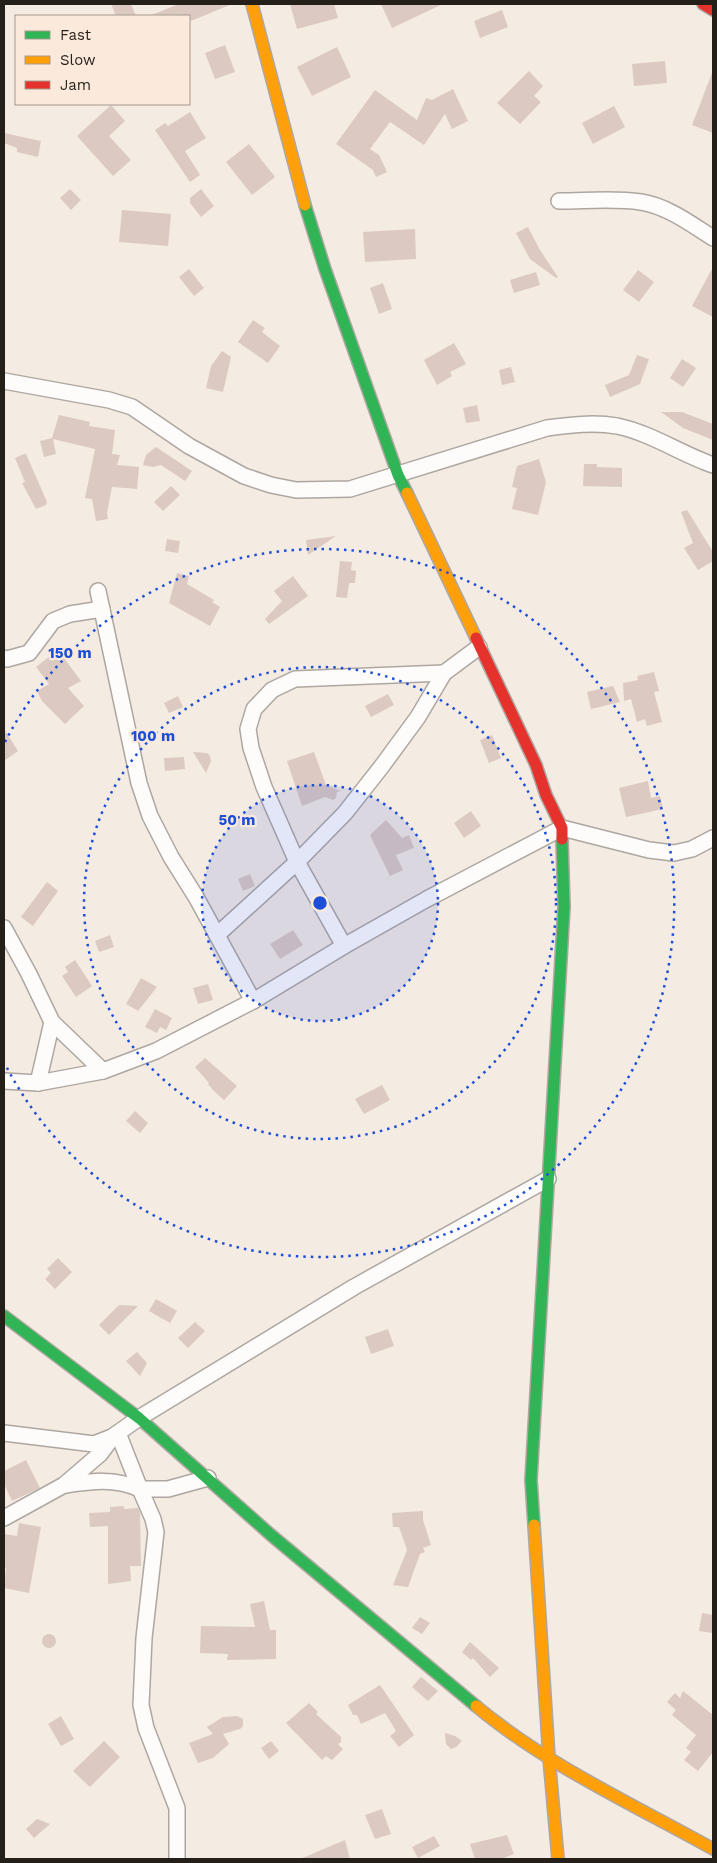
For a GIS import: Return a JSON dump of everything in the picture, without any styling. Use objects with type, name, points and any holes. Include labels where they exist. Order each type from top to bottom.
[{"type":"street","points":[[252,4],[299,185],[325,269],[398,475],[536,764],[546,796],[562,828],[564,907],[531,1480],[549,1758],[558,1859]]},
{"type":"street","points":[[703,4],[713,10]]},
{"type":"street","points":[[559,201],[607,200],[642,202],[672,213],[713,238]]},
{"type":"street","points":[[4,381],[109,400],[132,407],[189,446],[244,476],[271,485],[296,490],[350,489],[547,428],[580,424],[617,426],[660,441],[713,465]]},
{"type":"street","points":[[98,591],[139,783],[150,816],[171,857],[217,935],[252,1002]]},
{"type":"street","points":[[4,658],[7,659],[29,653],[54,621],[70,614],[102,609]]},
{"type":"street","points":[[217,935],[297,862],[345,813],[418,717],[444,672],[480,647]]},
{"type":"street","points":[[344,946],[297,862],[264,787],[251,748],[248,728],[254,709],[272,690],[294,679],[444,672]]},
{"type":"street","points":[[4,1081],[38,1083],[103,1071],[156,1051],[252,1002],[344,946],[427,899],[562,828],[649,850],[674,853],[692,849],[713,838]]},
{"type":"street","points":[[4,928],[52,1022],[103,1071]]},
{"type":"street","points":[[38,1083],[52,1022]]},
{"type":"street","points":[[4,1433],[85,1444],[94,1444],[115,1435],[139,1418],[354,1287],[548,1179]]},
{"type":"street","points":[[4,1316],[139,1418],[271,1535],[485,1714],[549,1758],[713,1850]]},
{"type":"street","points":[[4,1518],[64,1485],[100,1454],[115,1435]]},
{"type":"street","points":[[115,1435],[140,1488],[153,1519],[156,1532],[144,1638],[142,1705],[146,1728],[177,1808],[177,1859]]},
{"type":"street","points":[[64,1485],[91,1481],[112,1481],[125,1482],[140,1488],[168,1489],[208,1478]]},
{"type":"building","points":[[111,4],[131,4],[136,15],[116,15]]},
{"type":"building","points":[[179,4],[232,4],[191,21],[190,15],[152,15]]},
{"type":"building","points":[[290,4],[334,4],[338,18],[297,29]]},
{"type":"building","points":[[381,4],[443,4],[392,28]]},
{"type":"building","points":[[502,10],[508,27],[480,38],[474,21]]},
{"type":"building","points":[[225,45],[235,72],[215,79],[205,53]]},
{"type":"building","points":[[337,47],[351,77],[312,96],[297,67]]},
{"type":"building","points":[[665,61],[667,83],[634,86],[632,64]]},
{"type":"building","points":[[529,71],[543,86],[534,96],[541,102],[520,124],[497,103]]},
{"type":"building","points":[[713,74],[713,133],[692,125]]},
{"type":"building","points":[[453,89],[468,121],[452,129],[445,114],[424,145],[390,122],[370,149],[379,155],[387,172],[376,177],[373,170],[336,144],[375,90],[417,120],[426,98],[432,100]]},
{"type":"building","points":[[111,105],[125,121],[109,136],[131,160],[113,176],[77,136]]},
{"type":"building","points":[[614,106],[625,127],[593,144],[582,123]]},
{"type":"building","points":[[190,112],[206,138],[185,151],[200,175],[190,182],[155,130],[165,123],[168,126]]},
{"type":"building","points":[[4,133],[41,141],[38,157],[17,152],[17,148],[4,143]]},
{"type":"building","points":[[249,144],[275,177],[252,195],[226,162]]},
{"type":"building","points":[[70,189],[81,200],[71,210],[60,198]]},
{"type":"building","points":[[201,189],[214,206],[201,217],[190,203],[190,198]]},
{"type":"building","points":[[122,210],[171,214],[168,246],[119,242]]},
{"type":"building","points":[[528,227],[540,250],[558,277],[556,278],[530,259],[516,233]]},
{"type":"building","points":[[415,229],[416,259],[365,262],[363,232]]},
{"type":"building","points":[[713,267],[713,317],[692,306]]},
{"type":"building","points":[[189,269],[204,288],[194,296],[179,277]]},
{"type":"building","points":[[638,270],[654,282],[639,302],[623,290]]},
{"type":"building","points":[[536,272],[540,285],[514,293],[510,280]]},
{"type":"building","points":[[383,283],[392,309],[379,314],[370,288]]},
{"type":"building","points":[[253,320],[265,328],[262,332],[280,346],[268,363],[238,342]]},
{"type":"building","points":[[454,343],[466,364],[450,372],[452,376],[437,385],[424,360]]},
{"type":"building","points":[[222,351],[231,357],[223,392],[206,388],[211,366]]},
{"type":"building","points":[[637,355],[649,359],[640,384],[610,397],[605,385],[629,375]]},
{"type":"building","points":[[682,359],[696,368],[683,387],[670,378]]},
{"type":"building","points":[[511,367],[515,382],[502,385],[499,370]]},
{"type":"building","points":[[477,405],[480,421],[466,423],[463,408]]},
{"type":"building","points":[[661,412],[682,412],[713,424],[713,440],[683,428]]},
{"type":"building","points":[[59,415],[90,422],[89,426],[115,430],[112,454],[120,455],[117,465],[139,467],[137,489],[112,487],[107,513],[108,519],[96,521],[92,499],[85,498],[95,449],[53,439],[56,454],[44,457],[40,441],[52,438]]},
{"type":"building","points":[[156,447],[192,471],[185,481],[161,465],[153,467],[143,465],[146,455]]},
{"type":"building","points":[[26,454],[47,502],[46,505],[36,509],[22,483],[25,482],[15,458]]},
{"type":"building","points":[[539,459],[546,482],[538,515],[512,509],[517,488],[512,487],[517,466]]},
{"type":"building","points":[[584,464],[597,464],[597,467],[622,468],[622,487],[583,486]]},
{"type":"building","points":[[171,486],[180,495],[163,511],[154,502]]},
{"type":"building","points":[[687,510],[713,552],[713,561],[698,570],[684,548],[693,543],[681,512]]},
{"type":"building","points":[[336,536],[308,555],[306,540]]},
{"type":"building","points":[[167,539],[180,541],[178,553],[165,551]]},
{"type":"building","points":[[340,561],[352,562],[351,570],[356,571],[355,583],[349,583],[347,598],[336,597]]},
{"type":"building","points":[[177,573],[189,576],[187,584],[214,600],[212,602],[220,607],[210,626],[169,603]]},
{"type":"building","points":[[293,576],[308,596],[269,624],[265,619],[282,601],[274,591]]},
{"type":"building","points":[[58,650],[81,681],[68,688],[84,706],[65,724],[42,701],[37,691],[49,684],[36,667]]},
{"type":"building","points":[[654,672],[659,691],[654,692],[662,722],[647,726],[645,719],[637,722],[631,699],[624,701],[623,683],[638,680],[637,676]]},
{"type":"building","points":[[613,686],[620,702],[591,709],[587,692]]},
{"type":"building","points":[[388,694],[394,705],[371,717],[365,706]]},
{"type":"building","points":[[178,696],[183,707],[169,713],[164,703]]},
{"type":"building","points":[[4,729],[18,751],[4,761]]},
{"type":"building","points":[[492,735],[501,758],[489,763],[480,740]]},
{"type":"building","points":[[193,752],[207,753],[210,756],[211,761],[206,773]]},
{"type":"building","points":[[314,752],[326,785],[341,791],[337,792],[336,798],[333,800],[325,797],[302,806],[287,761]]},
{"type":"building","points":[[184,757],[185,769],[165,771],[164,758]]},
{"type":"building","points":[[648,781],[651,798],[660,796],[663,809],[626,817],[619,788]]},
{"type":"building","points":[[471,811],[481,826],[464,838],[454,823]]},
{"type":"building","points":[[386,820],[402,838],[409,835],[414,848],[396,855],[403,870],[390,876],[370,835]]},
{"type":"building","points":[[250,874],[255,886],[243,891],[238,879]]},
{"type":"building","points":[[47,882],[58,891],[33,926],[21,917]]},
{"type":"building","points":[[293,930],[303,945],[280,959],[270,944]]},
{"type":"building","points":[[110,935],[114,947],[99,952],[95,941]]},
{"type":"building","points":[[75,960],[92,986],[76,997],[62,976],[68,972],[65,967]]},
{"type":"building","points":[[141,978],[157,987],[138,1011],[126,1004]]},
{"type":"building","points":[[208,984],[213,1000],[198,1004],[193,988]]},
{"type":"building","points":[[155,1009],[172,1018],[166,1030],[160,1027],[157,1033],[145,1027]]},
{"type":"building","points":[[205,1058],[237,1086],[224,1100],[214,1091],[195,1067]]},
{"type":"building","points":[[382,1085],[390,1100],[364,1114],[355,1099]]},
{"type":"building","points":[[135,1111],[148,1123],[140,1133],[126,1121]]},
{"type":"building","points":[[58,1258],[72,1272],[55,1289],[45,1279],[51,1273],[47,1269]]},
{"type":"building","points":[[156,1299],[177,1311],[170,1323],[149,1311]]},
{"type":"building","points":[[119,1305],[138,1306],[109,1335],[99,1325]]},
{"type":"building","points":[[195,1322],[205,1331],[188,1348],[178,1338]]},
{"type":"building","points":[[388,1329],[394,1346],[371,1354],[365,1337]]},
{"type":"building","points":[[137,1352],[147,1363],[140,1376],[126,1361]]},
{"type":"building","points":[[26,1460],[40,1488],[12,1501],[4,1484],[4,1471]]},
{"type":"building","points":[[124,1506],[124,1509],[138,1508],[140,1513],[141,1566],[130,1566],[131,1581],[108,1584],[108,1526],[90,1527],[89,1513],[110,1512],[110,1507]]},
{"type":"building","points":[[423,1511],[423,1520],[431,1545],[423,1548],[425,1552],[420,1554],[408,1587],[393,1585],[407,1550],[399,1527],[393,1527],[392,1513]]},
{"type":"building","points":[[19,1523],[41,1527],[29,1593],[4,1588],[6,1568],[4,1567],[4,1534],[17,1536]]},
{"type":"building","points":[[264,1601],[270,1630],[276,1630],[276,1659],[227,1660],[228,1654],[200,1653],[201,1626],[255,1627],[250,1604]]},
{"type":"building","points":[[702,1613],[713,1615],[713,1633],[699,1631]]},
{"type":"building","points":[[420,1617],[430,1623],[422,1634],[412,1628]]},
{"type":"building","points":[[46,1634],[52,1634],[56,1641],[52,1648],[46,1648],[42,1644],[42,1638]]},
{"type":"building","points":[[470,1642],[499,1668],[490,1677],[473,1658],[471,1660],[462,1652]]},
{"type":"building","points":[[421,1677],[438,1691],[428,1701],[412,1687]]},
{"type":"building","points":[[380,1685],[414,1735],[399,1747],[390,1736],[396,1731],[385,1713],[361,1724],[357,1715],[353,1715],[348,1705]]},
{"type":"building","points":[[683,1691],[713,1715],[713,1752],[698,1771],[684,1760],[691,1752],[686,1748],[696,1735],[672,1715],[676,1710],[667,1702],[675,1693],[680,1698]]},
{"type":"building","points":[[309,1703],[318,1712],[316,1714],[341,1737],[341,1742],[338,1744],[343,1749],[332,1760],[326,1756],[322,1760],[286,1723]]},
{"type":"building","points":[[61,1716],[74,1739],[61,1746],[48,1724]]},
{"type":"building","points":[[237,1716],[243,1719],[243,1726],[240,1729],[223,1734],[229,1744],[213,1758],[198,1763],[189,1743],[213,1734],[207,1727],[223,1717]]},
{"type":"building","points":[[445,1733],[455,1736],[462,1741],[451,1749],[446,1744]]},
{"type":"building","points":[[104,1741],[120,1757],[90,1787],[73,1771]]},
{"type":"building","points":[[271,1741],[279,1751],[269,1759],[261,1748]]},
{"type":"building","points":[[382,1809],[391,1834],[375,1839],[365,1815]]},
{"type":"building","points":[[37,1819],[50,1824],[34,1838],[26,1829]]},
{"type":"building","points":[[507,1835],[514,1854],[501,1859],[475,1859],[470,1844]]},
{"type":"building","points":[[434,1836],[440,1846],[418,1858],[412,1847]]},
{"type":"building","points":[[345,1840],[350,1859],[300,1859]]},
{"type":"traffic: fast","points":[[305,205],[325,269],[398,475],[407,493]]},
{"type":"traffic: fast","points":[[534,1525],[531,1480],[564,907],[562,839]]},
{"type":"traffic: fast","points":[[4,1316],[139,1418],[271,1535],[476,1706]]},
{"type":"traffic: slow","points":[[252,4],[305,205]]},
{"type":"traffic: slow","points":[[407,493],[476,638]]},
{"type":"traffic: slow","points":[[534,1525],[549,1758],[558,1859]]},
{"type":"traffic: slow","points":[[476,1706],[531,1747],[560,1765],[713,1849]]},
{"type":"traffic: jam","points":[[703,4],[713,10]]},
{"type":"traffic: jam","points":[[476,638],[536,765],[546,795],[562,828],[562,839]]}]
